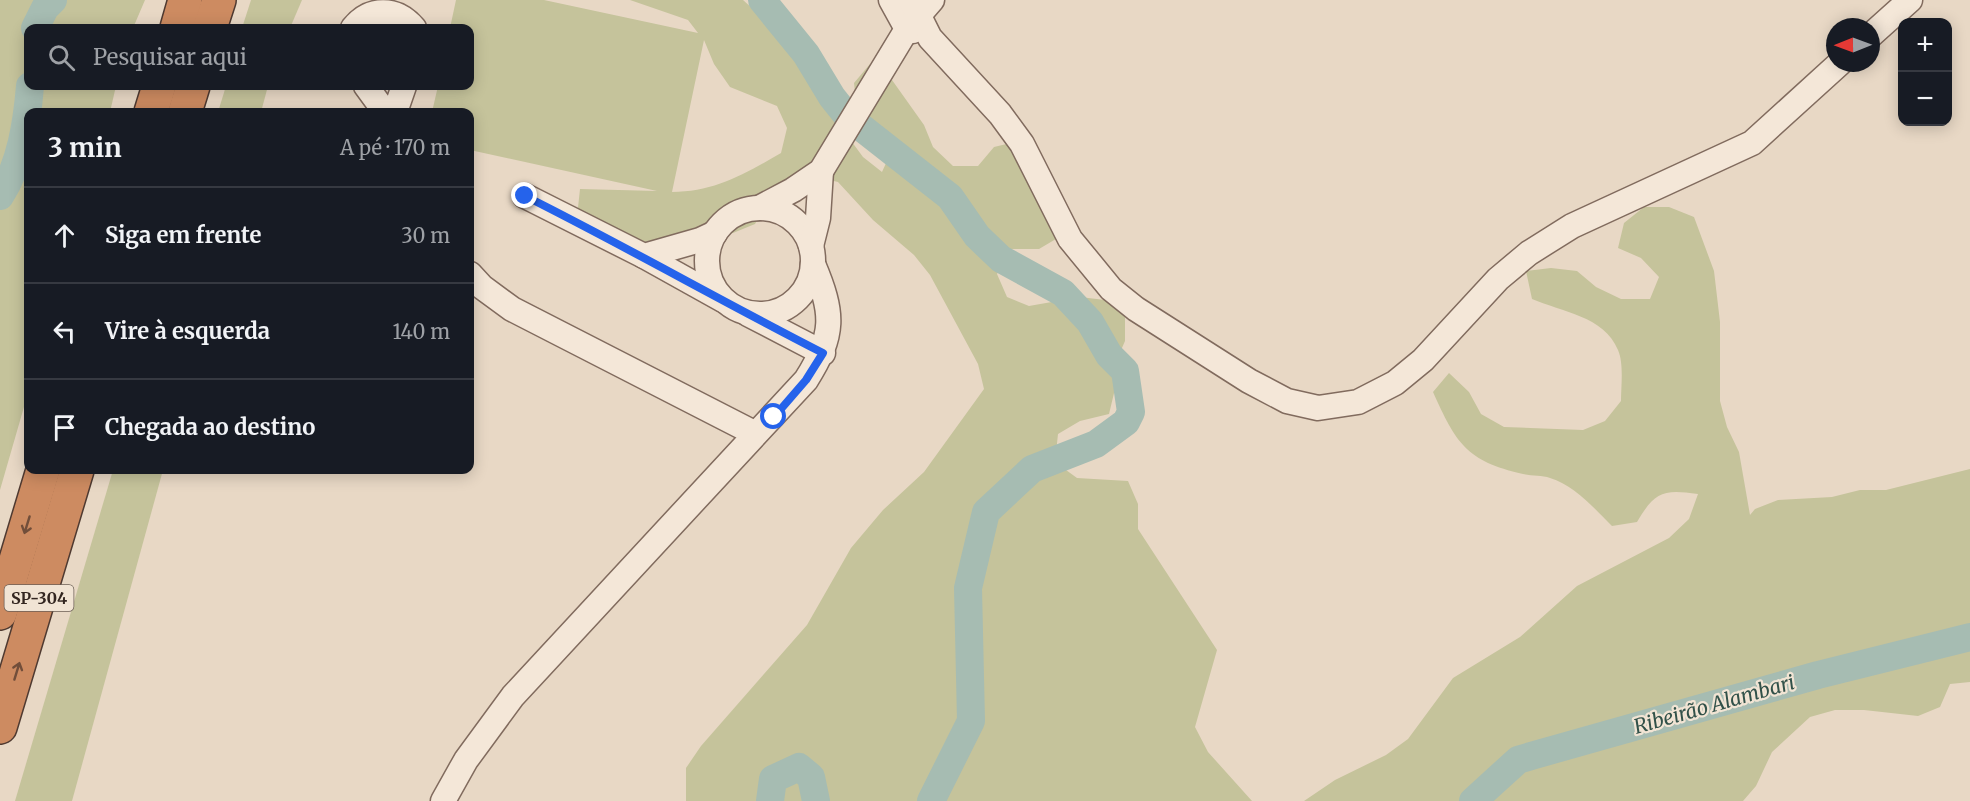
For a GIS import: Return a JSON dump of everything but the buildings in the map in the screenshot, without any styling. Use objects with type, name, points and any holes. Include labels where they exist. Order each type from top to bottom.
[{"type":"highway","points":[[152,108],[158,90]]},
{"type":"highway","points":[[186,108],[192,90]]},
{"type":"highway","name":"SP-304","points":[[0,613],[43,474]]},
{"type":"highway","name":"SP-304","points":[[0,727],[76,474]]},
{"type":"street","points":[[891,0],[917,11],[930,38],[999,114],[1022,144],[1071,239],[1111,289],[1136,309],[1249,381],[1287,401],[1318,408],[1358,402],[1395,383],[1423,360],[1498,279],[1529,253],[1572,226],[1752,143],[1830,72]]},
{"type":"street","points":[[1880,27],[1910,0]]},
{"type":"street","points":[[357,24],[369,14],[381,11],[394,13],[405,18],[410,24]]},
{"type":"street","points":[[759,208],[793,190],[825,165],[917,11]]},
{"type":"street","points":[[369,90],[382,108]]},
{"type":"street","points":[[396,108],[403,90]]},
{"type":"street","points":[[443,801],[466,760],[513,696],[754,434],[790,401],[823,353],[829,324],[826,296],[812,255],[804,230],[792,218],[776,210],[759,208],[742,211],[726,220],[715,233],[708,254],[709,276],[715,290],[734,307],[763,314],[782,310],[798,299],[808,283],[812,255],[818,218],[825,165]]},
{"type":"street","points":[[525,196],[644,256],[734,307],[823,353]]},
{"type":"street","points":[[644,256],[700,240],[715,233]]},
{"type":"street","points":[[474,278],[512,309],[754,434]]},
{"type":"shaded area","points":[[0,0],[145,0],[135,24],[24,24],[24,90],[115,90],[111,108],[24,108],[24,407],[0,490]]},
{"type":"shaded area","points":[[251,0],[302,0],[292,24],[243,24]]},
{"type":"shaded area","points":[[456,0],[544,0],[698,33],[688,20],[630,0],[743,0],[793,45],[822,93],[832,115],[863,157],[882,172],[892,150],[857,112],[854,83],[870,64],[892,80],[924,125],[933,147],[953,166],[978,166],[994,147],[1019,141],[1061,236],[1039,249],[1010,249],[997,274],[1007,297],[1029,306],[1080,297],[1105,300],[1125,316],[1125,341],[1115,364],[1115,389],[1109,414],[1080,421],[1058,434],[1055,462],[1077,478],[1128,481],[1138,504],[1138,529],[1217,650],[1195,727],[1208,752],[1252,801],[686,801],[686,768],[701,746],[807,625],[851,548],[883,510],[924,472],[984,389],[978,364],[930,275],[914,255],[873,220],[838,182],[813,176],[768,201],[755,224],[733,233],[682,246],[631,243],[577,217],[580,189],[657,191],[474,151],[474,108],[433,108],[437,90],[474,90],[474,24],[451,24]],"holes":[[[704,40],[714,64],[730,87],[777,106],[787,128],[781,153],[729,180],[702,189],[672,192]]]},
{"type":"shaded area","points":[[225,90],[267,90],[262,108],[219,108]]},
{"type":"shaded area","points":[[1644,207],[1669,207],[1694,217],[1714,271],[1720,322],[1720,401],[1727,427],[1739,452],[1750,515],[1755,509],[1778,500],[1832,497],[1860,490],[1886,490],[1970,469],[1970,682],[1950,684],[1940,707],[1918,716],[1864,710],[1835,710],[1810,717],[1772,752],[1756,786],[1743,801],[1304,801],[1335,780],[1386,755],[1408,739],[1453,678],[1520,637],[1577,586],[1669,538],[1689,519],[1698,494],[1676,492],[1661,495],[1655,499],[1637,522],[1612,526],[1584,498],[1559,481],[1504,469],[1476,456],[1457,437],[1433,392],[1449,373],[1469,392],[1481,414],[1504,427],[1583,430],[1605,421],[1621,401],[1622,368],[1618,350],[1612,339],[1593,322],[1532,299],[1526,271],[1551,268],[1577,271],[1596,287],[1621,299],[1650,299],[1659,277],[1641,258],[1618,248],[1624,223]]},
{"type":"shaded area","points":[[112,474],[162,474],[72,801],[15,801]]},
{"type":"waterway","name":"Ribeirão Alambari","points":[[37,24],[45,8],[53,0]]},
{"type":"waterway","name":"Ribeirão Alambari","points":[[762,0],[806,54],[832,97],[848,117],[950,197],[977,236],[1001,259],[1063,293],[1090,322],[1109,355],[1125,371],[1131,412],[1126,422],[1096,444],[1032,469],[986,512],[968,588],[971,721],[931,801]]},
{"type":"waterway","name":"Ribeirão Alambari","points":[[28,108],[30,90]]},
{"type":"waterway","name":"Ribeirão Alambari","points":[[0,196],[18,157],[24,132]]},
{"type":"waterway","name":"Ribeirão Alambari","points":[[1473,801],[1518,760],[1818,675],[1970,637]]},
{"type":"waterway","name":"Ribeirão Alambari","points":[[770,801],[773,779],[799,767],[811,777],[816,801]]},
{"type":"route","points":[[525,196],[644,256],[743,312],[823,353],[790,401],[774,417]]}]
